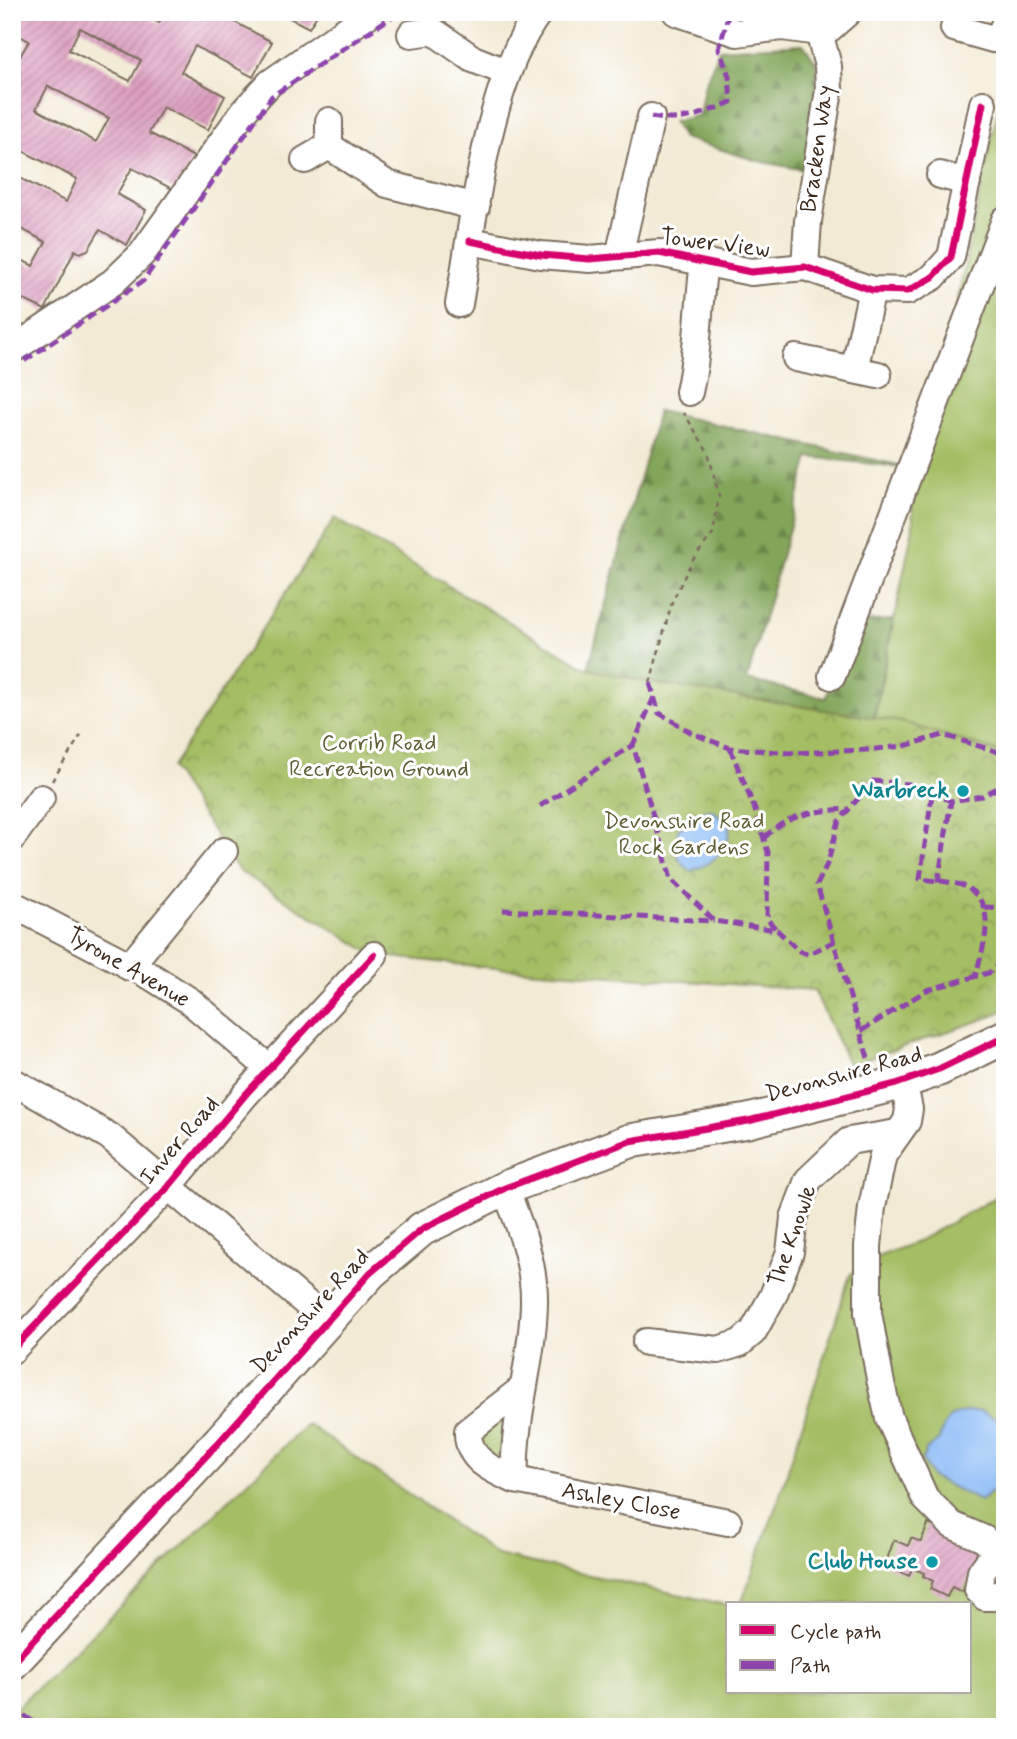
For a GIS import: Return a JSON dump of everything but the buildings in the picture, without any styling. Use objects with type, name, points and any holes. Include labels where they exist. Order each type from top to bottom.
[{"type":"main road","name":"Devonshire Road","points":[[12,1663],[220,1441],[370,1273],[422,1229],[505,1188],[630,1141],[748,1121],[903,1082],[939,1069],[1005,1037]]},
{"type":"street","points":[[12,350],[113,282],[158,234],[244,111],[270,83],[372,12]]},
{"type":"street","points":[[459,304],[476,207],[506,72],[520,42],[539,12]]},
{"type":"street","points":[[676,12],[737,33],[782,27],[819,32],[830,28],[848,12]]},
{"type":"street","points":[[954,28],[993,39],[1000,36],[1005,23]]},
{"type":"street","points":[[426,26],[473,59],[506,72]]},
{"type":"street","name":"Bracken Way","points":[[805,267],[810,209],[829,90],[828,66],[819,32]]},
{"type":"street","name":"Tower View","points":[[470,241],[541,256],[590,259],[659,253],[751,272],[805,267],[872,290],[908,291],[943,268],[951,257],[983,104]]},
{"type":"street","points":[[620,256],[652,117]]},
{"type":"street","points":[[305,160],[329,134],[387,184],[476,207]]},
{"type":"street","points":[[940,175],[967,182]]},
{"type":"street","points":[[832,676],[1005,220]]},
{"type":"street","points":[[683,397],[697,355],[696,326],[704,262]]},
{"type":"street","points":[[796,358],[866,373],[872,290]]},
{"type":"street","points":[[12,838],[41,798]]},
{"type":"street","points":[[129,967],[224,851]]},
{"type":"street","name":"Tyrone Avenue","points":[[12,904],[190,1001],[270,1069]]},
{"type":"street","name":"Inver Road","points":[[12,1350],[170,1185],[270,1069],[374,955]]},
{"type":"street","points":[[12,1082],[109,1136],[326,1320]]},
{"type":"street","points":[[903,1082],[909,1109],[908,1121],[883,1155],[872,1207],[868,1247],[869,1313],[874,1346],[889,1418],[925,1499],[952,1525],[984,1539],[1000,1556],[981,1572],[978,1590],[985,1597],[993,1597],[1005,1591]]},
{"type":"street","name":"The Knowle","points":[[646,1342],[718,1350],[747,1350],[753,1332],[773,1296],[790,1252],[794,1218],[808,1180],[849,1141],[897,1133]]},
{"type":"street","points":[[505,1188],[523,1234],[534,1301],[514,1448],[515,1480]]},
{"type":"street","name":"Ashley Close","points":[[523,1388],[468,1431],[472,1452],[488,1468],[515,1480],[728,1522]]},
{"type":"path","points":[[650,683],[672,602],[692,561],[713,533],[719,496],[708,452],[683,397]]},
{"type":"path","points":[[41,798],[81,735]]},
{"type":"green space","points":[[803,44],[817,64],[816,113],[805,170],[758,161],[683,138],[673,122],[699,115],[704,87],[719,49]]},
{"type":"green space","points":[[1005,76],[1005,754],[904,723],[874,718],[913,527],[912,486],[926,418],[955,312]]},
{"type":"green space","points":[[658,411],[910,468],[809,457],[747,680],[826,698],[852,622],[893,620],[874,718],[650,683],[588,669]]},
{"type":"green space","points":[[335,518],[588,669],[650,683],[902,722],[1005,754],[1005,1009],[993,1016],[849,1065],[814,990],[483,967],[374,955],[239,871],[171,768]]},
{"type":"green space","points":[[1005,1192],[1005,1727],[12,1727],[12,1712],[307,1424],[497,1555],[726,1605],[726,1694],[972,1694],[972,1602],[742,1602],[780,1495],[850,1275],[882,1255],[916,1242]]},
{"type":"green space","points":[[523,1388],[515,1480],[468,1431]]},
{"type":"water","points":[[713,810],[730,827],[729,836],[718,855],[691,871],[681,862],[677,853],[678,830],[702,811]]},
{"type":"water","points":[[981,1411],[997,1419],[1005,1427],[1005,1481],[980,1501],[932,1477],[922,1460],[926,1450],[939,1440],[948,1420],[958,1413]]},
{"type":"marked path","points":[[12,369],[143,281],[272,96],[399,12]]},
{"type":"marked path","points":[[651,117],[683,118],[702,114],[731,102],[729,76],[719,49],[729,12]]},
{"type":"marked path","points":[[650,683],[659,713],[694,734],[730,748],[790,753],[866,750],[904,746],[943,735],[1005,754]]},
{"type":"marked path","points":[[654,697],[633,745],[671,879],[714,921],[777,930],[799,951],[808,954],[835,941]]},
{"type":"marked path","points":[[540,806],[633,745]]},
{"type":"marked path","points":[[730,748],[754,807],[768,852],[767,919],[777,930]]},
{"type":"marked path","points":[[868,1058],[817,885],[828,862],[839,821],[873,781],[909,784],[951,801],[982,796],[1005,784]]},
{"type":"marked path","points":[[932,795],[920,879],[959,884],[978,897],[984,907],[986,930],[975,977]]},
{"type":"marked path","points":[[938,882],[951,801]]},
{"type":"marked path","points":[[764,838],[793,818],[849,809]]},
{"type":"marked path","points":[[984,907],[1005,908]]},
{"type":"marked path","points":[[503,910],[714,921]]},
{"type":"marked path","points":[[861,1031],[927,990],[988,973],[1005,961]]},
{"type":"marked path","points":[[12,1707],[41,1727]]},
{"type":"cycle path","points":[[470,241],[541,255],[590,259],[659,253],[751,272],[805,267],[872,290],[908,291],[933,277],[951,257],[983,104]]},
{"type":"cycle path","points":[[12,1350],[170,1185],[246,1094],[374,955]]},
{"type":"cycle path","points":[[12,1663],[220,1441],[370,1273],[422,1229],[505,1188],[630,1141],[748,1121],[896,1084],[939,1069],[1005,1037]]},
{"type":"place","name":"Warbreck","points":[[963,791]]},
{"type":"place","name":"Club House","points":[[932,1562]]},
{"type":"park label","name":"Corrib Road Recreation Ground","points":[[379,757]]},
{"type":"park label","name":"Devonshire Road Rock Gardens","points":[[684,835]]}]
